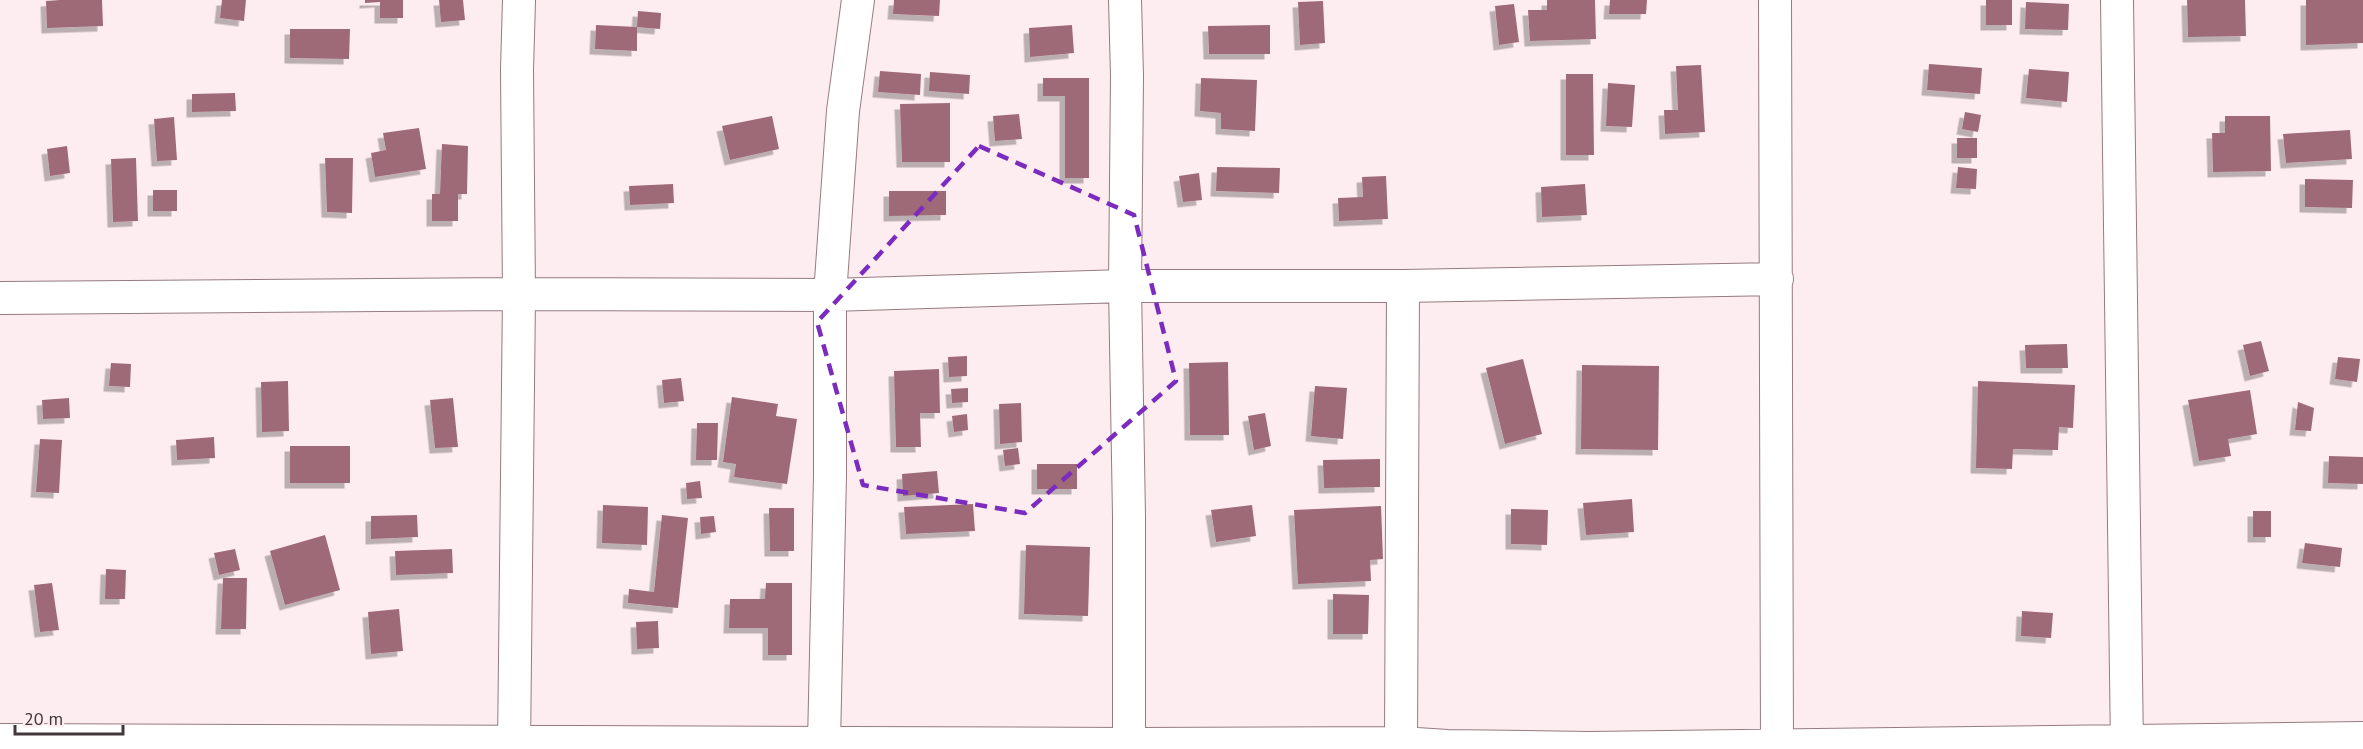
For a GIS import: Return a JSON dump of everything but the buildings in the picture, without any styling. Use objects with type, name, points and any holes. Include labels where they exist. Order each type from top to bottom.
[{"type":"street","points":[[514,745],[519,294],[517,70],[519,0]]},
{"type":"street","points":[[824,742],[830,476],[830,296],[843,111],[858,0]]},
{"type":"street","points":[[1125,0],[1127,76],[1125,286],[1130,516],[1129,746]]},
{"type":"street","points":[[1775,0],[1777,747]]},
{"type":"street","points":[[2117,0],[2127,745]]},
{"type":"street","points":[[0,298],[519,294],[830,296],[1125,286],[1403,286],[1777,279]]},
{"type":"street","points":[[1401,742],[1403,286]]},
{"type":"street","points":[[14,743],[514,745],[824,742],[1129,746],[1401,742],[1447,748],[1588,748],[2127,745],[2363,738]]},
{"type":"highlighted area","points":[[979,146],[1134,215],[1176,381],[1025,513],[863,485],[817,322]]}]
